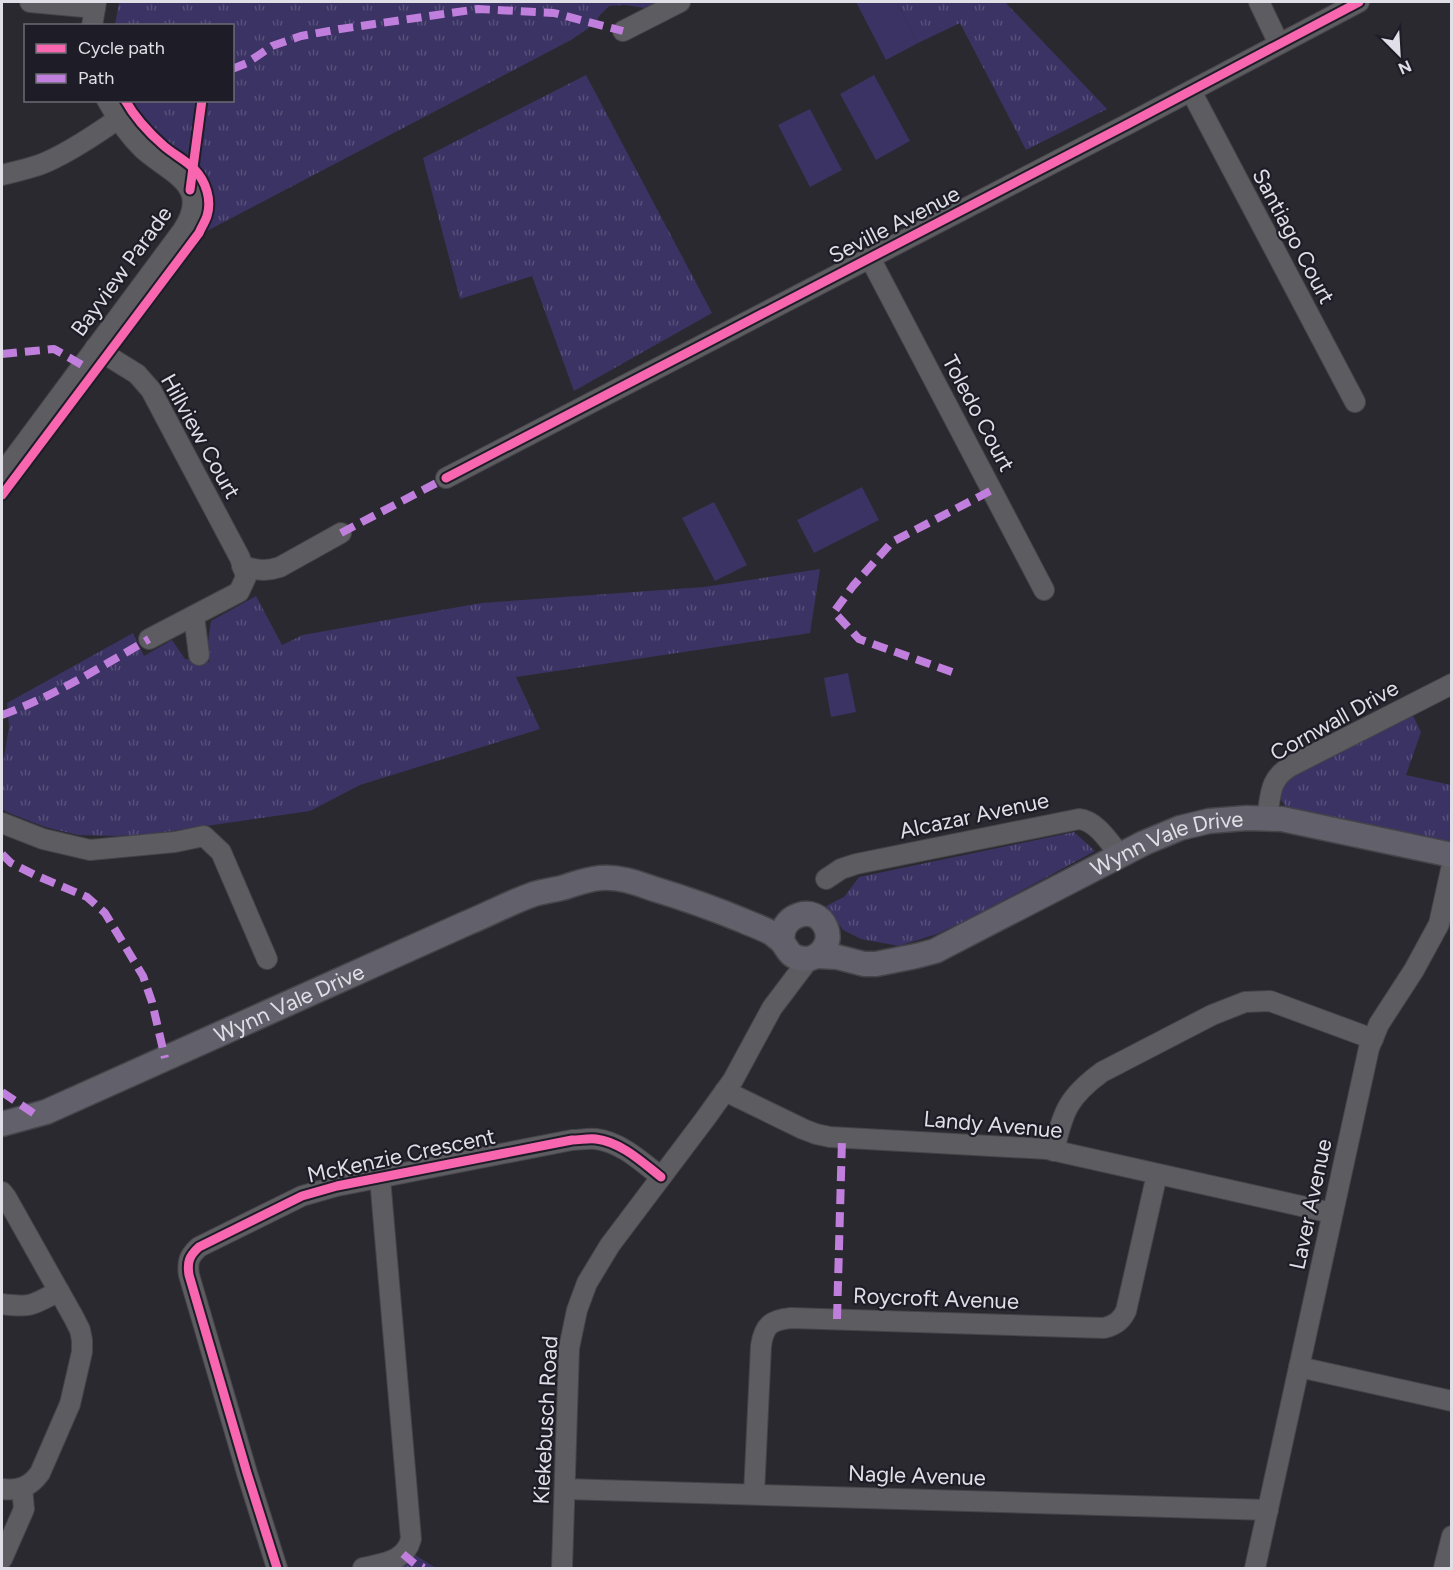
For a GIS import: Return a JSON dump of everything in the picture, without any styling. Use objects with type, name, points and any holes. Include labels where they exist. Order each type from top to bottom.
[{"type":"main road","name":"Wynn Vale Drive","points":[[2,1124],[46,1112],[533,895],[595,879],[627,880],[670,894],[771,933],[800,953],[876,964],[944,947],[1165,833],[1209,821],[1267,818],[1298,821],[1452,855]]},
{"type":"main road","name":"Wynn Vale Drive","points":[[533,895],[559,878],[607,866],[641,872],[749,910],[792,918]]},
{"type":"main road","points":[[805,914],[813,915],[822,922],[828,936],[826,945],[800,953],[782,939],[784,929],[792,918],[805,914]]},
{"type":"main road","name":"Wynn Vale Drive","points":[[826,928],[851,949],[901,959]]},
{"type":"main road","name":"Wynn Vale Drive","points":[[2,1142],[46,1112]]},
{"type":"street","points":[[30,2],[94,12]]},
{"type":"street","points":[[623,31],[680,2]]},
{"type":"street","points":[[1259,2],[1279,44]]},
{"type":"street","name":"Seville Avenue","points":[[446,478],[1359,2]]},
{"type":"street","name":"Santiago Court","points":[[1191,91],[1354,402]]},
{"type":"street","name":"Bayview Parade","points":[[2,474],[191,218],[193,200],[183,180],[128,133],[108,102]]},
{"type":"street","points":[[2,175],[50,160],[96,135],[118,119]]},
{"type":"street","name":"Toledo Court","points":[[870,258],[1044,590]]},
{"type":"street","name":"Hillview Court","points":[[95,348],[137,374],[151,390],[240,558],[242,566]]},
{"type":"street","points":[[242,566],[260,571],[271,570],[341,533]]},
{"type":"street","points":[[149,639],[239,592],[246,577],[242,566]]},
{"type":"street","points":[[194,616],[199,655]]},
{"type":"street","name":"Cornwall Drive","points":[[1267,818],[1274,782],[1281,773],[1452,684]]},
{"type":"street","name":"Alcazar Avenue","points":[[826,879],[841,869],[856,864],[1079,819],[1091,822],[1120,855]]},
{"type":"street","points":[[2,823],[44,839],[90,850],[174,842],[204,836],[221,852],[267,959]]},
{"type":"street","name":"Laver Avenue","points":[[1255,1569],[1369,1048],[1379,1024],[1414,970],[1439,924],[1446,920],[1452,865]]},
{"type":"street","name":"Kiekebusch Road","points":[[562,1569],[569,1348],[576,1310],[587,1283],[610,1245],[733,1080],[800,953]]},
{"type":"street","points":[[1054,1150],[1064,1112],[1087,1083],[1102,1072],[1212,1015],[1245,1002],[1270,1001],[1373,1039]]},
{"type":"street","name":"Landy Avenue","points":[[725,1092],[802,1129],[830,1137],[1054,1150],[1332,1213]]},
{"type":"street","name":"McKenzie Crescent","points":[[277,1569],[189,1275],[187,1267],[193,1253],[199,1247],[302,1196],[338,1186],[572,1140],[594,1139],[619,1146],[662,1177]]},
{"type":"street","name":"Roycroft Avenue","points":[[754,1494],[761,1346],[763,1334],[768,1325],[777,1320],[791,1318],[1104,1328],[1113,1326],[1123,1318],[1126,1311],[1156,1174]]},
{"type":"street","name":"McKenzie Crescent","points":[[363,1569],[395,1560],[407,1550],[411,1539],[380,1178]]},
{"type":"street","points":[[2,1489],[22,1488],[33,1482],[40,1473],[70,1404],[82,1352],[80,1330],[3,1191]]},
{"type":"street","points":[[2,1304],[21,1307],[32,1305],[59,1291]]},
{"type":"street","points":[[1299,1366],[1452,1401]]},
{"type":"street","points":[[2,1559],[24,1509],[22,1488]]},
{"type":"street","name":"Nagle Avenue","points":[[565,1489],[1268,1510]]},
{"type":"street","points":[[1444,1569],[1452,1536]]},
{"type":"green space","points":[[119,2],[657,2],[645,8],[625,5],[609,6],[599,16],[596,23],[571,40],[203,233],[212,206],[211,190],[205,173],[199,164],[194,163],[160,134],[133,102],[234,102],[234,24],[115,24]]},
{"type":"green space","points":[[856,2],[896,2],[918,43],[886,60]]},
{"type":"green space","points":[[896,2],[1005,2],[1107,109],[1026,150],[960,23],[918,43]]},
{"type":"green space","points":[[586,75],[712,313],[574,391],[532,276],[460,299],[423,158]]},
{"type":"green space","points":[[874,75],[910,141],[876,160],[840,94]]},
{"type":"green space","points":[[810,109],[842,170],[810,187],[778,125]]},
{"type":"green space","points":[[862,487],[879,520],[814,553],[797,520]]},
{"type":"green space","points":[[714,502],[747,565],[715,581],[682,518]]},
{"type":"green space","points":[[820,569],[810,633],[516,677],[540,729],[360,785],[310,811],[151,834],[116,836],[78,835],[45,827],[2,809],[2,768],[9,727],[7,703],[133,633],[144,656],[172,640],[185,659],[209,662],[208,642],[211,621],[256,596],[282,645],[303,635],[481,603],[704,587]]},
{"type":"green space","points":[[848,673],[856,712],[831,717],[824,678]]},
{"type":"green space","points":[[1412,714],[1421,732],[1406,775],[1451,785],[1451,846],[1291,811],[1283,803],[1280,790],[1284,780]]},
{"type":"green space","points":[[1074,832],[1095,851],[973,917],[937,934],[899,946],[861,939],[843,930],[826,906],[844,897],[859,877]]},
{"type":"green space","points":[[407,1550],[436,1568],[363,1568]]},
{"type":"marked path","points":[[234,68],[247,63],[272,46],[301,36],[478,9],[554,13],[623,31]]},
{"type":"marked path","points":[[2,354],[54,349],[82,365]]},
{"type":"marked path","points":[[341,533],[446,478]]},
{"type":"marked path","points":[[952,672],[859,639],[834,612],[853,586],[892,542],[992,490]]},
{"type":"marked path","points":[[2,715],[59,690],[149,639]]},
{"type":"marked path","points":[[2,854],[11,863],[87,897],[105,913],[143,976],[152,1002],[165,1058]]},
{"type":"marked path","points":[[2,1092],[36,1115]]},
{"type":"marked path","points":[[837,1319],[842,1139]]},
{"type":"marked path","points":[[403,1554],[424,1568]]},
{"type":"cycle path","points":[[446,478],[1359,2]]},
{"type":"cycle path","points":[[2,495],[199,233],[207,216],[208,197],[205,185],[198,174],[153,136],[126,102]]},
{"type":"cycle path","points":[[190,190],[202,102]]},
{"type":"cycle path","points":[[277,1568],[189,1275],[188,1266],[196,1250],[302,1196],[337,1186],[572,1140],[596,1139],[614,1144],[661,1177]]}]
